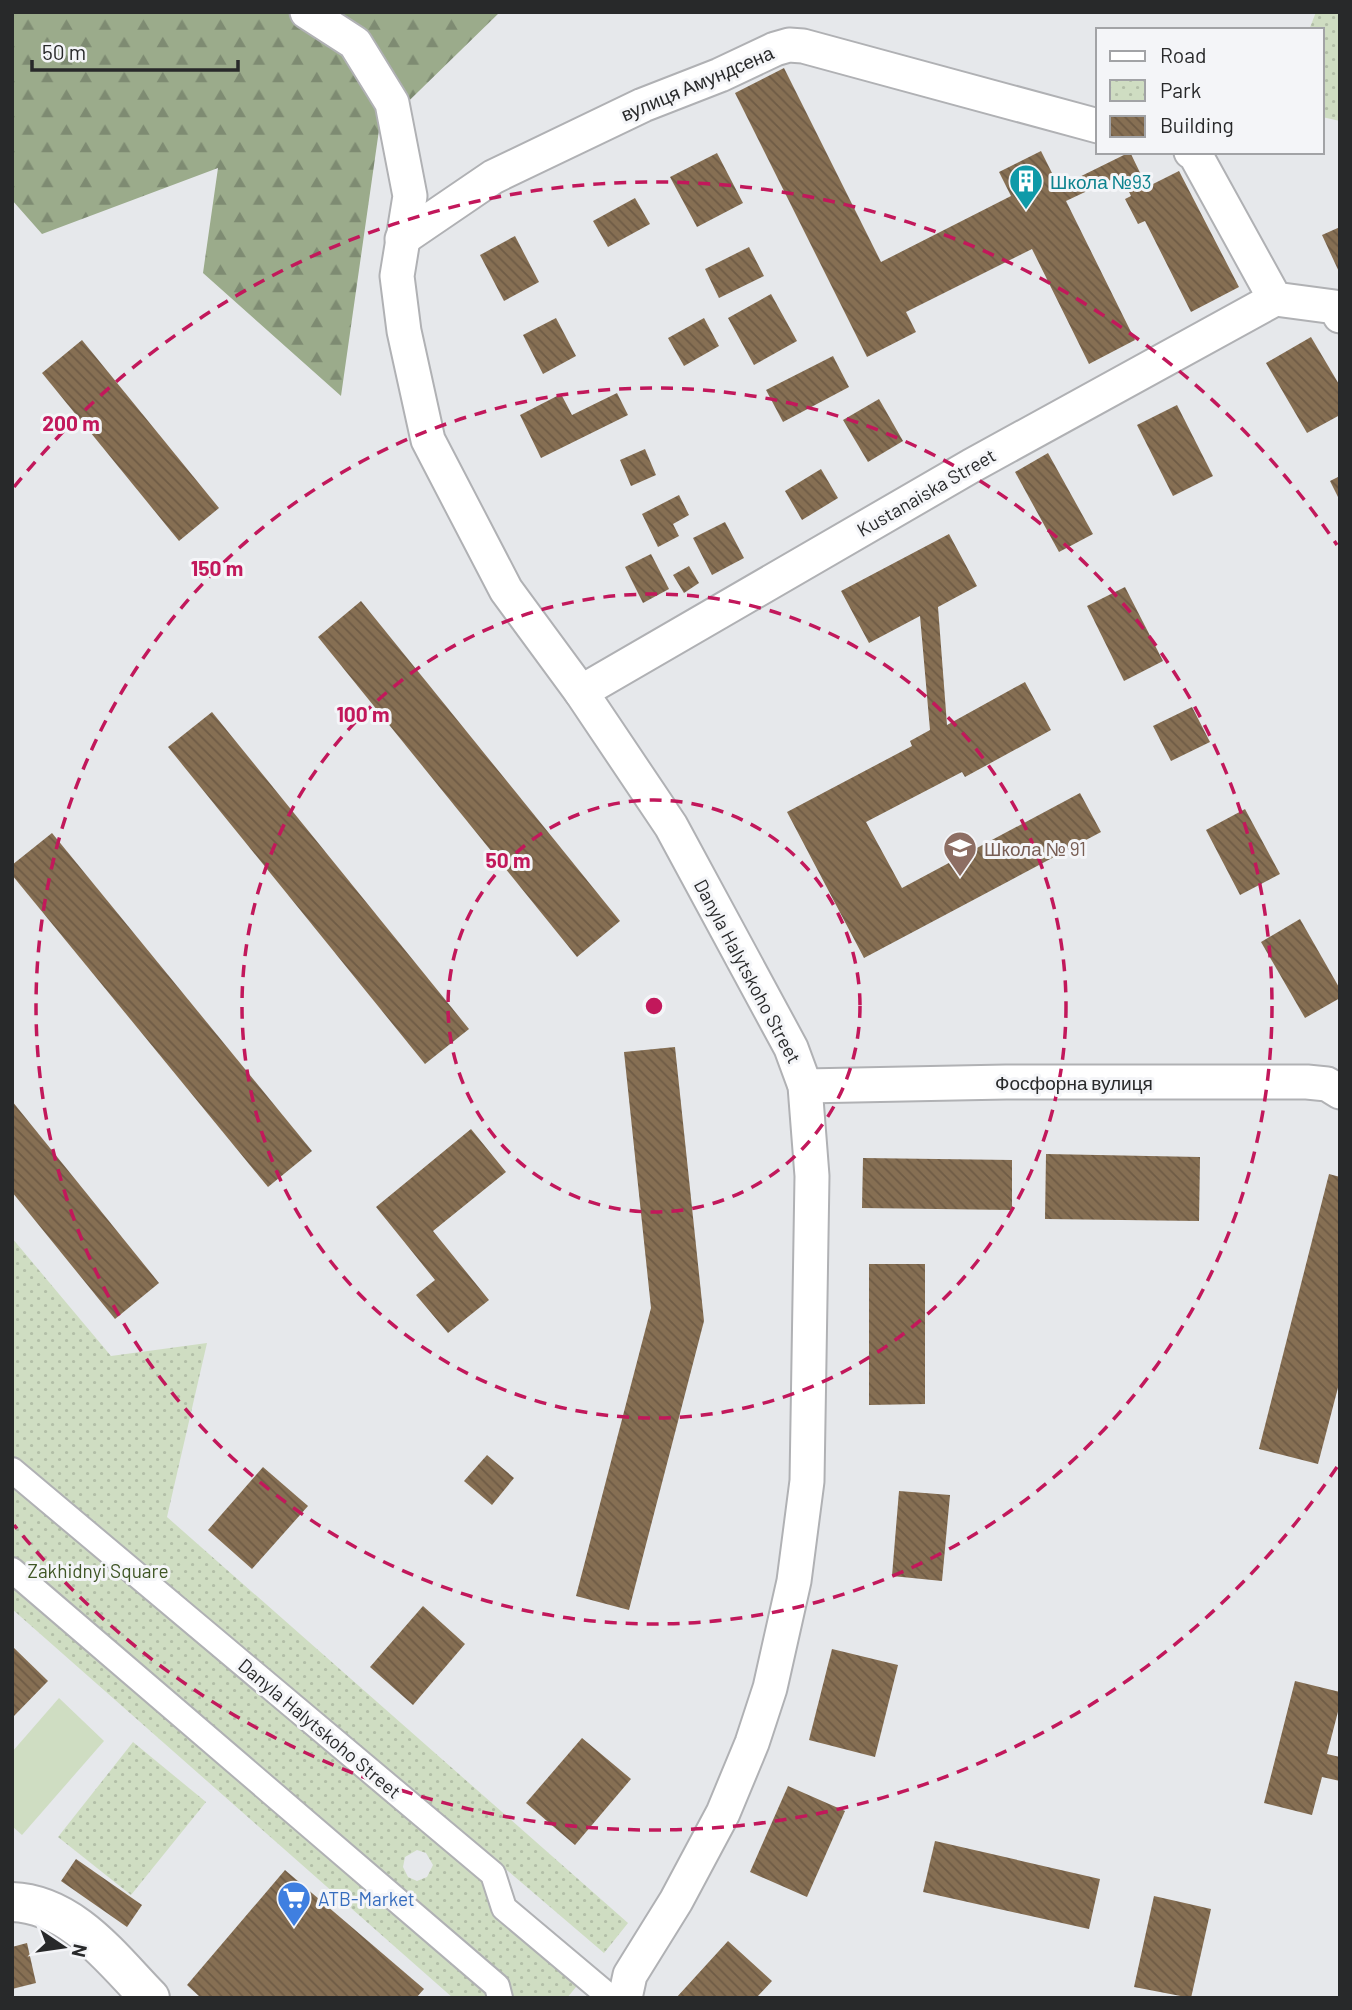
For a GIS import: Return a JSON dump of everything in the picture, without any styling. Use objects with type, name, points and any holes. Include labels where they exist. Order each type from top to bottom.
[{"type":"street","name":"Danyla Halytskoho Street","points":[[307,12],[355,43],[392,103],[410,196],[397,276],[404,331],[428,440],[506,590],[581,692],[671,826],[791,1048],[805,1086],[812,1176],[809,1422],[807,1481],[794,1581],[770,1688],[752,1743],[711,1835],[676,1901],[630,1975],[625,1998]]},
{"type":"street","name":"вулиця Амундсена","points":[[402,239],[493,177],[643,105],[789,45],[803,46],[1096,125]]},
{"type":"street","points":[[1195,154],[1275,299],[1335,307],[1340,316]]},
{"type":"street","name":"Kustanaiska Street","points":[[581,692],[971,466],[1275,299]]},
{"type":"street","name":"Фосфорна вулиця","points":[[805,1086],[1006,1082],[1307,1082],[1327,1084],[1340,1092]]},
{"type":"street","name":"Danyla Halytskoho Street","points":[[12,1470],[493,1874],[504,1908],[611,1998]]},
{"type":"street","points":[[12,1570],[498,1986],[500,1998]]},
{"type":"street","points":[[12,1902],[27,1902],[51,1910],[95,1940],[150,1998]]},
{"type":"green space","points":[[12,12],[500,12],[379,130],[341,396],[203,273],[218,168],[42,234],[12,200]]},
{"type":"green space","points":[[1316,12],[1340,12],[1340,121],[1324,117],[1324,28],[1310,28]]},
{"type":"green space","name":"Zakhidnyi Square","points":[[12,1238],[111,1356],[207,1343],[167,1517],[628,1923],[604,1953],[501,1865],[504,1908],[585,1976],[567,1998],[453,1998],[12,1609]],"holes":[[[417,1850],[426,1853],[433,1865],[427,1877],[417,1881],[408,1877],[403,1867],[405,1857]]]},
{"type":"green space","points":[[59,1698],[104,1741],[22,1835],[12,1826],[12,1752]]},
{"type":"green space","points":[[133,1742],[206,1802],[131,1895],[58,1837]]},
{"type":"building","name":"Школа №93","points":[[784,68],[881,262],[1011,196],[999,172],[1041,151],[1059,187],[1131,154],[1147,187],[1179,171],[1239,287],[1191,312],[1145,221],[1138,224],[1125,199],[1131,196],[1121,175],[1066,201],[1135,340],[1089,364],[1032,249],[906,312],[916,332],[867,357],[735,93]]},
{"type":"building","points":[[717,153],[743,203],[697,227],[670,177]]},
{"type":"building","points":[[635,198],[650,224],[608,247],[593,221]]},
{"type":"building","points":[[1340,227],[1340,274],[1322,235]]},
{"type":"building","points":[[515,236],[539,282],[504,301],[480,255]]},
{"type":"building","points":[[749,247],[764,276],[719,298],[705,269]]},
{"type":"building","points":[[771,294],[797,341],[754,365],[728,318]]},
{"type":"building","points":[[556,318],[576,356],[543,374],[523,335]]},
{"type":"building","points":[[704,318],[719,346],[684,366],[668,338]]},
{"type":"building","points":[[1311,337],[1340,386],[1340,415],[1307,433],[1266,363]]},
{"type":"building","points":[[82,340],[219,508],[179,541],[42,373]]},
{"type":"building","points":[[833,356],[849,387],[783,422],[766,390]]},
{"type":"building","points":[[617,393],[628,415],[541,458],[520,415],[561,394],[572,415]]},
{"type":"building","points":[[879,399],[903,441],[868,462],[843,420]]},
{"type":"building","points":[[1177,405],[1213,476],[1173,496],[1137,425]]},
{"type":"building","points":[[645,449],[656,475],[631,486],[620,460]]},
{"type":"building","points":[[1048,453],[1093,534],[1059,552],[1015,472]]},
{"type":"building","points":[[821,469],[838,498],[802,520],[785,491]]},
{"type":"building","points":[[1340,476],[1340,501],[1330,481]]},
{"type":"building","points":[[679,495],[689,515],[673,524],[679,536],[658,547],[642,514]]},
{"type":"building","points":[[725,522],[744,558],[712,575],[693,538]]},
{"type":"building","points":[[949,534],[977,586],[938,607],[947,725],[1025,682],[1051,730],[965,777],[962,772],[866,822],[902,888],[1080,793],[1101,832],[864,958],[787,812],[912,746],[910,741],[930,730],[920,616],[869,643],[841,591]]},
{"type":"building","points":[[651,554],[669,589],[643,603],[625,567]]},
{"type":"building","points":[[689,566],[699,583],[684,593],[673,575]]},
{"type":"building","points":[[1125,587],[1163,661],[1124,681],[1087,606]]},
{"type":"building","points":[[361,601],[620,921],[577,957],[318,637]]},
{"type":"building","points":[[1192,707],[1210,742],[1171,761],[1153,726]]},
{"type":"building","points":[[212,712],[469,1029],[425,1064],[168,747]]},
{"type":"building","points":[[1245,809],[1280,874],[1240,895],[1206,830]]},
{"type":"building","points":[[52,833],[312,1151],[268,1187],[12,875],[12,865]]},
{"type":"building","points":[[1300,919],[1340,989],[1340,998],[1305,1018],[1261,942]]},
{"type":"building","points":[[675,1047],[704,1321],[629,1610],[576,1596],[651,1308],[624,1052]]},
{"type":"building","points":[[12,1101],[159,1283],[115,1319],[12,1192]]},
{"type":"building","points":[[471,1129],[506,1172],[433,1231],[489,1300],[448,1333],[416,1295],[435,1280],[376,1207]]},
{"type":"building","points":[[1046,1154],[1200,1157],[1199,1221],[1045,1219]]},
{"type":"building","points":[[863,1158],[1012,1160],[1012,1210],[862,1208]]},
{"type":"building","points":[[1329,1174],[1340,1177],[1340,1380],[1318,1464],[1259,1449]]},
{"type":"building","points":[[869,1264],[925,1264],[925,1404],[869,1405]]},
{"type":"building","points":[[487,1455],[514,1478],[492,1505],[464,1481]]},
{"type":"building","points":[[263,1467],[308,1506],[252,1569],[208,1530]]},
{"type":"building","points":[[899,1491],[950,1495],[942,1581],[892,1576]]},
{"type":"building","points":[[423,1606],[465,1644],[413,1705],[370,1667]]},
{"type":"building","points":[[12,1646],[48,1681],[12,1718]]},
{"type":"building","points":[[832,1649],[898,1665],[875,1757],[809,1740]]},
{"type":"building","points":[[1295,1681],[1340,1692],[1340,1704],[1327,1754],[1340,1757],[1340,1781],[1322,1777],[1312,1815],[1264,1803]]},
{"type":"building","points":[[582,1738],[631,1779],[575,1845],[526,1803]]},
{"type":"building","points":[[788,1786],[845,1811],[807,1897],[750,1872]]},
{"type":"building","points":[[935,1841],[1100,1879],[1089,1929],[923,1892]]},
{"type":"building","points":[[76,1859],[142,1905],[127,1927],[61,1881]]},
{"type":"building","name":"ATB-Market","points":[[285,1870],[424,1989],[416,1998],[201,1998],[187,1985]]},
{"type":"building","points":[[1154,1896],[1211,1909],[1191,1998],[1134,1987]]},
{"type":"building","points":[[728,1941],[772,1981],[758,1996],[760,1998],[676,1998]]},
{"type":"building","points":[[27,1943],[36,1983],[12,1989],[12,1947]]},
{"type":"place","name":"Школа №93","points":[[1026,211]]},
{"type":"place","name":"Школа № 91","points":[[960,878]]},
{"type":"place","name":"ATB-Market","points":[[294,1928]]}]
